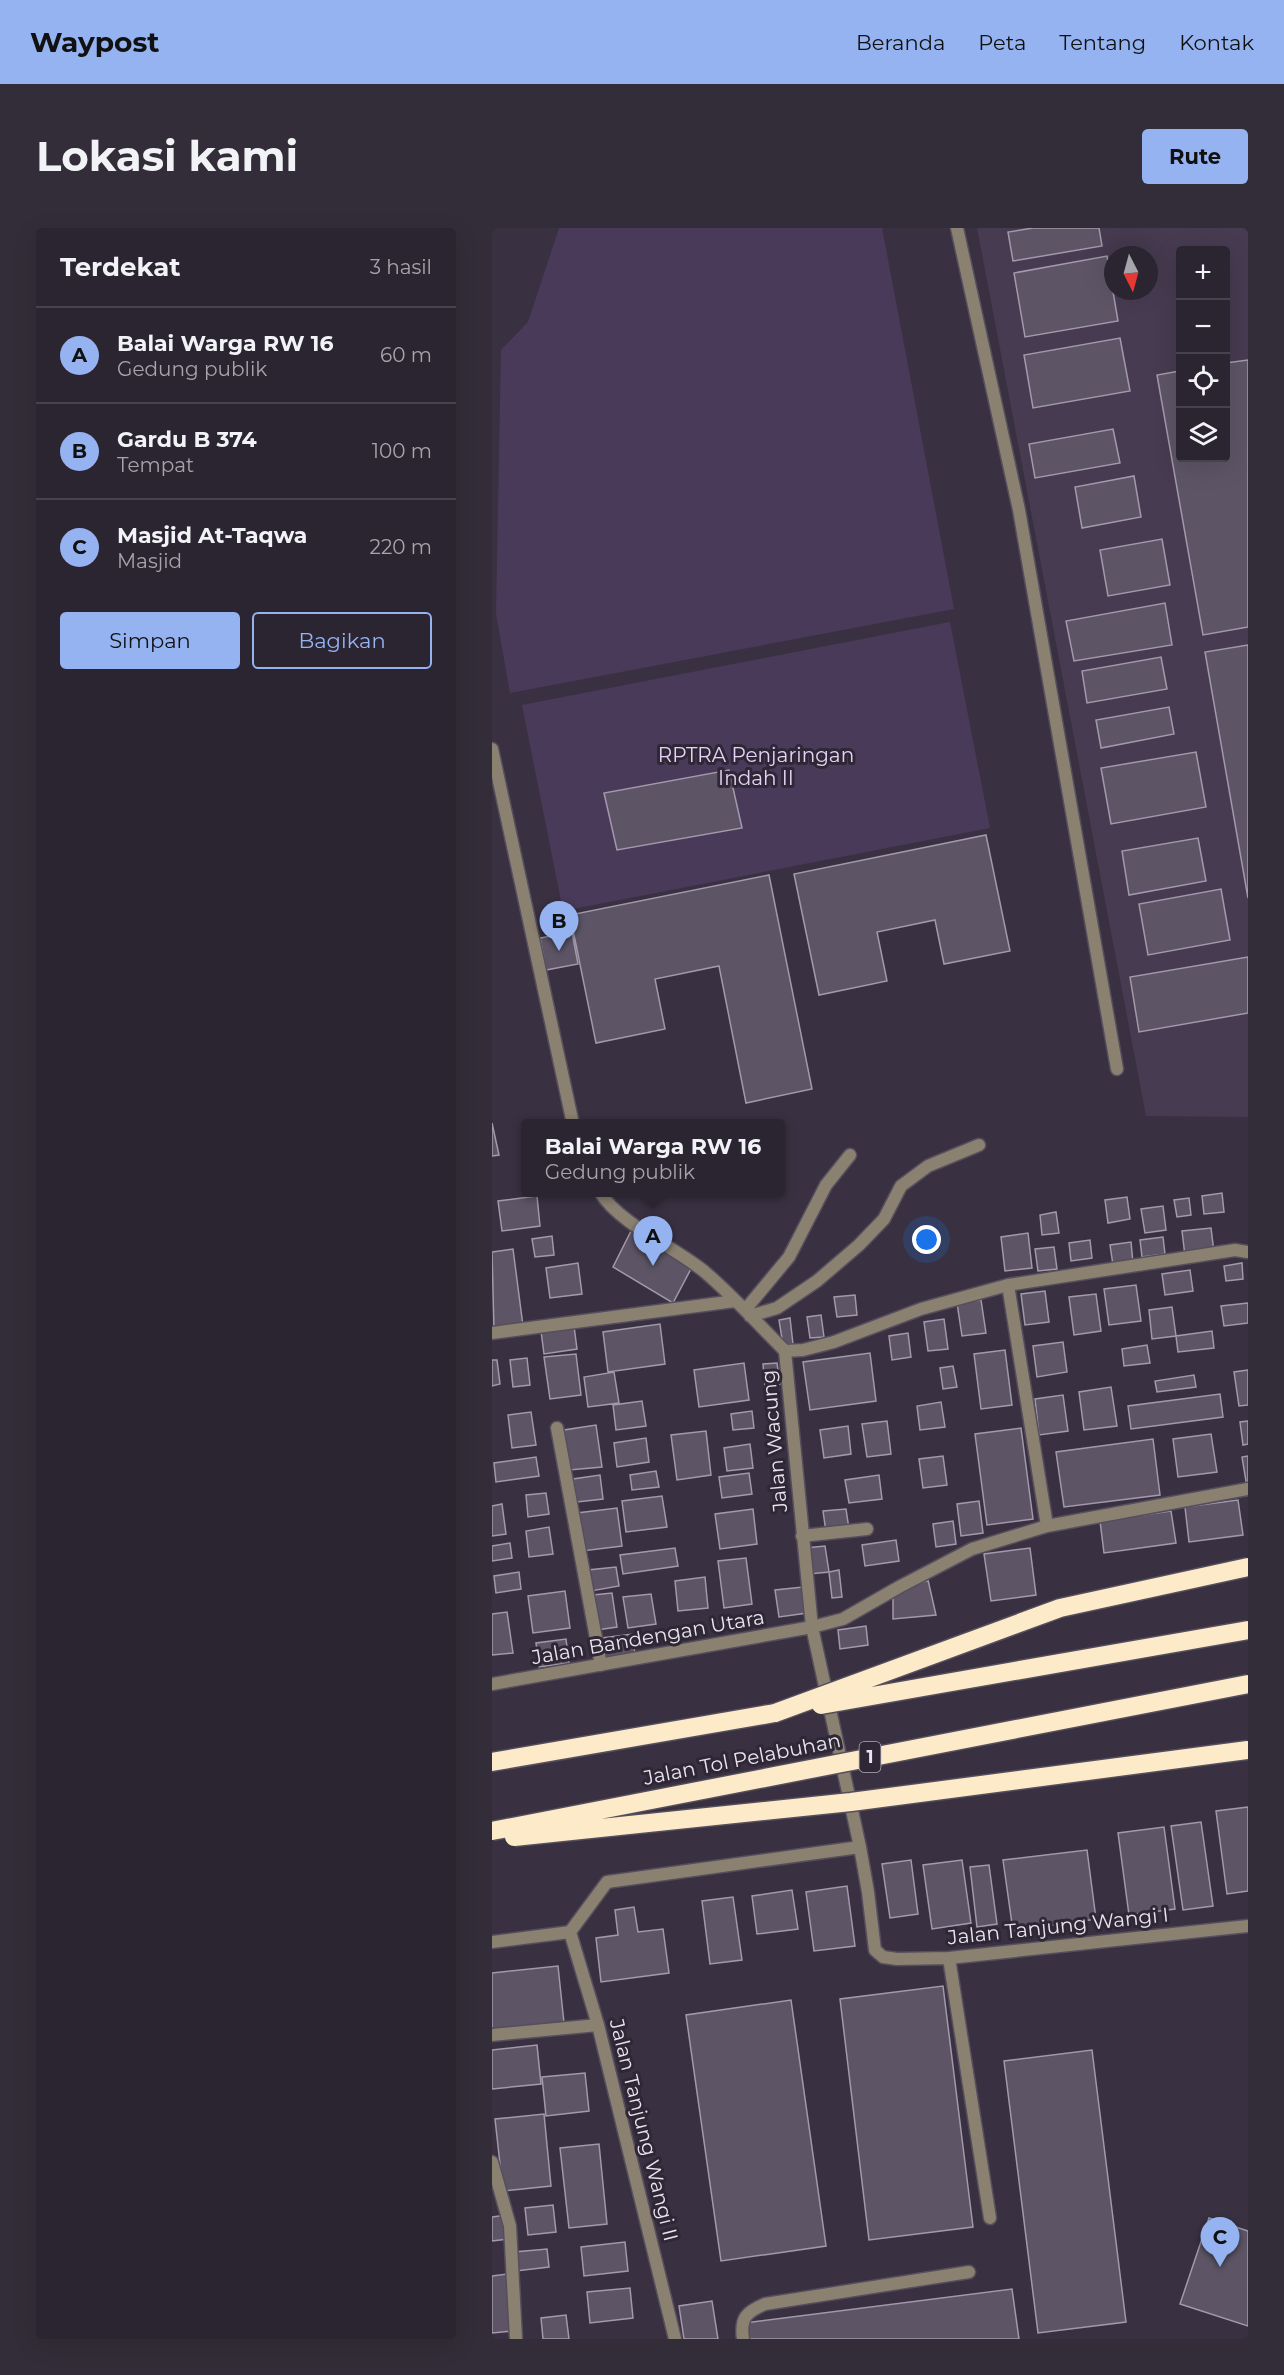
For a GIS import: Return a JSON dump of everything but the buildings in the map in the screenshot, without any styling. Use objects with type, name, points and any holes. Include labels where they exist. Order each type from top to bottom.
[{"type":"highway","points":[[775,1713],[1060,1608],[1248,1567]]},
{"type":"highway","name":"Jalan Tol Pelabuhan","points":[[492,1762],[1248,1630]]},
{"type":"highway","name":"Jalan Tol Pelabuhan","points":[[492,1831],[1248,1684]]},
{"type":"highway","points":[[492,1839],[851,1802],[1248,1750]]},
{"type":"street","points":[[957,228],[1019,510],[1117,1069]]},
{"type":"street","points":[[492,748],[572,1119]]},
{"type":"street","points":[[748,1313],[777,1308],[817,1281],[859,1245],[884,1219],[901,1186],[928,1167],[979,1145]]},
{"type":"street","points":[[748,1313],[789,1257],[826,1185],[850,1155]]},
{"type":"street","name":"Jalan Wacung","points":[[603,1197],[606,1202],[648,1234],[705,1272],[785,1351],[812,1627],[860,1847],[875,1950]]},
{"type":"street","points":[[785,1351],[803,1350],[834,1342],[921,1308],[1008,1285],[1235,1250],[1248,1252]]},
{"type":"street","points":[[1008,1285],[1047,1526]]},
{"type":"street","points":[[492,1333],[735,1301]]},
{"type":"street","points":[[557,1428],[601,1665]]},
{"type":"street","name":"Jalan Bandengan Utara","points":[[492,1684],[812,1627],[843,1619],[898,1587],[972,1549],[1047,1526],[1248,1489]]},
{"type":"street","points":[[802,1536],[867,1529]]},
{"type":"street","points":[[492,1942],[570,1932],[607,1882],[860,1847]]},
{"type":"street","name":"Jalan Tanjung Wangi I","points":[[875,1950],[883,1957],[897,1959],[949,1958],[1248,1926]]},
{"type":"street","name":"Jalan Tanjung Wangi II","points":[[570,1932],[598,2025],[675,2339]]},
{"type":"street","points":[[949,1958],[990,2218]]},
{"type":"street","points":[[492,2034],[598,2025]]},
{"type":"street","points":[[492,2162],[510,2226],[516,2339]]},
{"type":"street","points":[[742,2339],[741,2326],[748,2311],[765,2304],[969,2272]]},
{"type":"shaded area","points":[[977,228],[1248,228],[1248,1117],[1146,1116]]},
{"type":"green space","points":[[559,228],[882,228],[954,609],[510,693],[496,614],[501,350],[528,322]]},
{"type":"green space","name":"RPTRA Penjaringan Indah II","points":[[950,622],[990,828],[563,911],[522,705]]},
{"type":"place","name":"Gardu B 374","points":[[559,951]]},
{"type":"place","name":"Balai Warga RW 16","points":[[653,1266]]},
{"type":"place","name":"Masjid At-Taqwa","points":[[1220,2267]]}]
